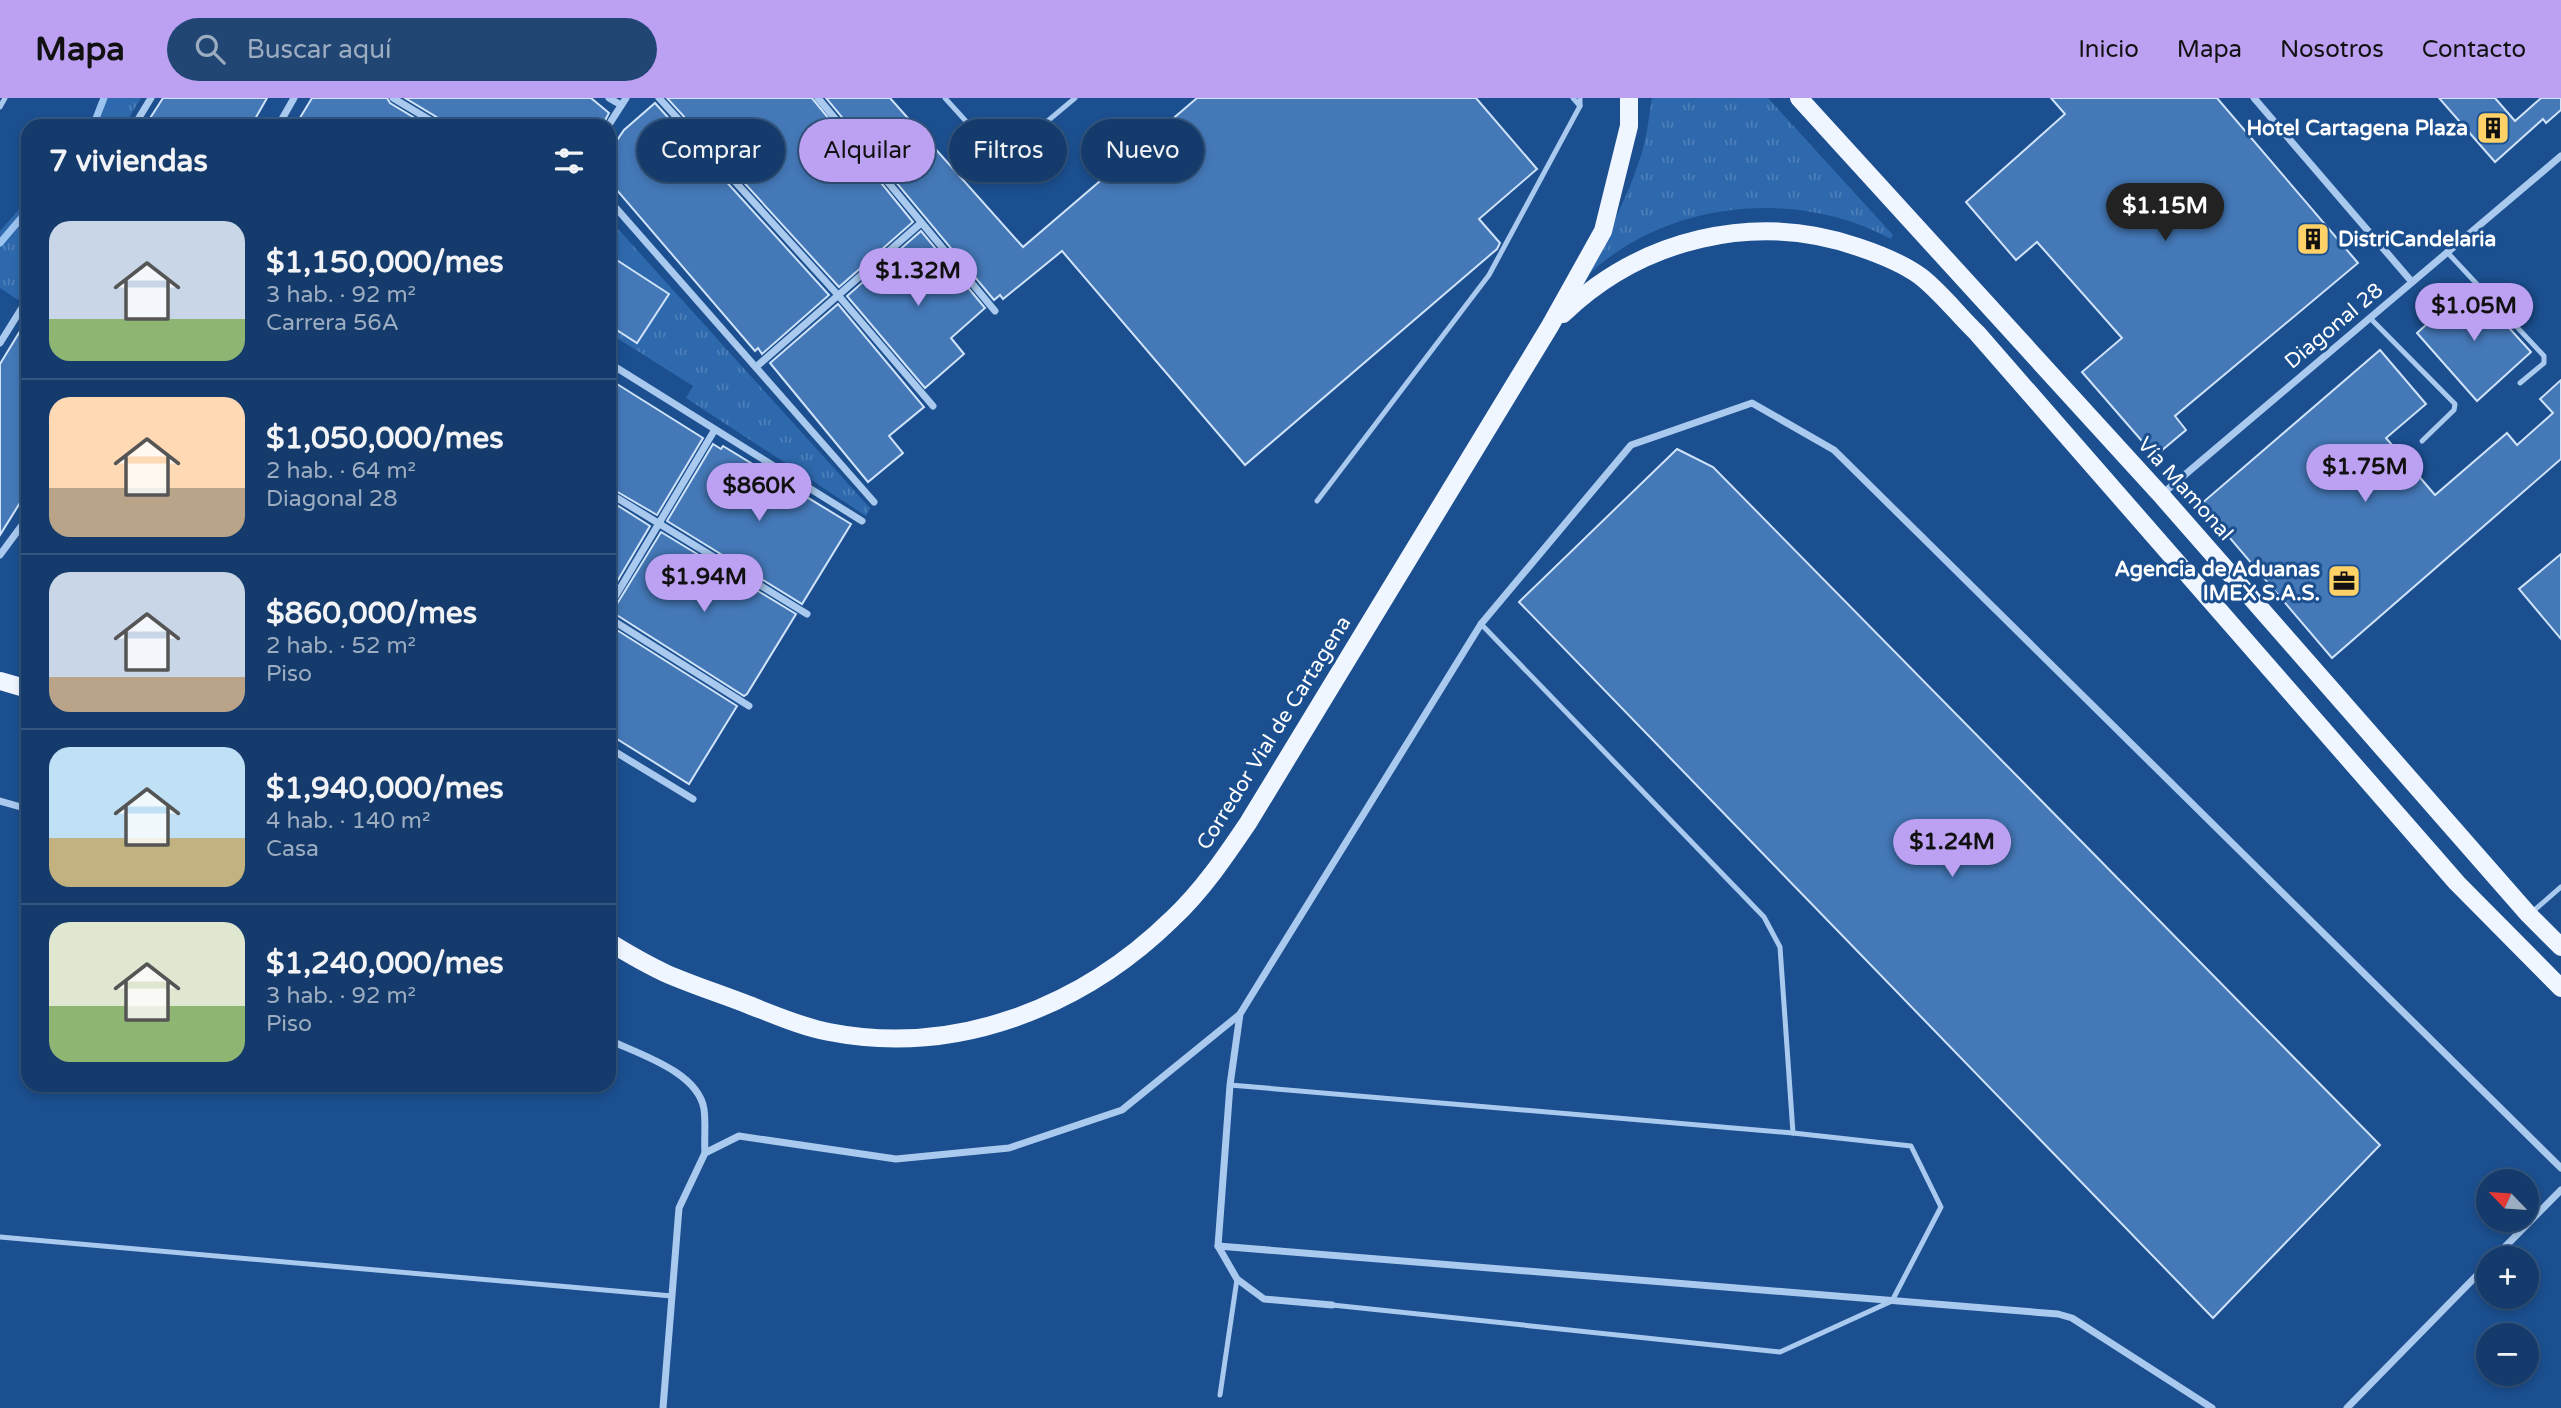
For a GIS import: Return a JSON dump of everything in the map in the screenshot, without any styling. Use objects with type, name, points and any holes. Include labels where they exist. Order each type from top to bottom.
[{"type":"main road","name":"Corredor Vial de Cartagena","points":[[616,946],[665,973],[792,1022],[828,1032],[866,1038],[923,1039],[968,1032],[1016,1018],[1094,982],[1138,950],[1174,918],[1220,864],[1248,824],[1550,326],[1603,231],[1629,126],[1629,98]]},
{"type":"main road","name":"Vía Mamonal","points":[[1798,98],[2161,495],[2529,915],[2561,947]]},
{"type":"main road","name":"Corredor Vial de Cartagena","points":[[1550,326],[1583,295],[1620,269],[1650,255],[1704,237],[1749,230],[1794,232],[1838,240],[1880,255],[1920,276],[1977,333],[2457,883],[2561,988]]},
{"type":"main road","points":[[0,681],[21,687]]},
{"type":"street","points":[[138,119],[152,98]]},
{"type":"street","points":[[282,119],[294,98]]},
{"type":"street","points":[[393,98],[428,119]]},
{"type":"street","points":[[609,98],[623,102],[612,119]]},
{"type":"street","points":[[659,98],[838,295],[933,406]]},
{"type":"street","points":[[818,98],[995,311]]},
{"type":"street","points":[[2254,98],[2412,282]]},
{"type":"street","name":"Diagonal 28","points":[[2161,495],[2561,156]]},
{"type":"street","points":[[616,208],[874,502]]},
{"type":"street","points":[[756,367],[921,223]]},
{"type":"street","points":[[0,343],[21,309]]},
{"type":"street","points":[[616,368],[862,521]]},
{"type":"street","points":[[705,1153],[739,1136],[896,1158],[1009,1148],[1122,1110],[1240,1014],[1481,624],[1631,445],[1752,403],[1834,450],[2561,1168]]},
{"type":"street","points":[[616,595],[714,431]]},
{"type":"street","points":[[616,498],[807,614]]},
{"type":"street","points":[[0,555],[21,526]]},
{"type":"street","points":[[616,622],[749,706]]},
{"type":"street","points":[[616,752],[694,799]]},
{"type":"street","points":[[0,801],[21,808]]},
{"type":"street","points":[[1240,1014],[1230,1085],[1218,1246],[1237,1279],[1264,1299],[1332,1305]]},
{"type":"street","points":[[616,1043],[666,1065],[695,1087],[704,1107],[705,1153],[679,1208],[663,1408]]},
{"type":"street","points":[[2506,1246],[2561,1190]]},
{"type":"street","points":[[1218,1246],[2058,1314],[2072,1318],[2212,1408]]},
{"type":"street","points":[[2347,1408],[2476,1276]]},
{"type":"lane","points":[[0,107],[5,98]]},
{"type":"lane","points":[[945,98],[1001,160],[1075,98]]},
{"type":"lane","points":[[1573,98],[1580,106]]},
{"type":"lane","points":[[1317,501],[1489,275],[1580,106],[1580,98]]},
{"type":"lane","points":[[2447,252],[2544,356],[2544,363],[2521,383]]},
{"type":"lane","points":[[2370,318],[2455,404],[2454,410],[2422,441]]},
{"type":"lane","points":[[1481,624],[1763,917],[1780,947],[1793,1133]]},
{"type":"lane","points":[[2529,915],[2561,887]]},
{"type":"lane","points":[[1230,1085],[1793,1133],[1911,1146],[1941,1207],[1892,1301],[1780,1352],[1332,1305]]},
{"type":"lane","points":[[0,1237],[672,1296]]},
{"type":"lane","points":[[1220,1395],[1237,1279]]},
{"type":"green space","points":[[100,98],[141,98],[128,119],[92,119]]},
{"type":"green space","points":[[1652,98],[1768,98],[1893,235],[1891,239],[1854,223],[1815,213],[1775,208],[1734,210],[1695,217],[1657,230],[1621,249],[1589,274],[1587,272],[1618,214],[1637,168]]},
{"type":"green space","points":[[21,207],[21,295],[18,300],[0,288],[0,231]]},
{"type":"green space","points":[[616,227],[870,508],[866,516],[686,398],[693,386],[616,337]]},
{"type":"building","points":[[163,98],[267,98],[255,119],[150,119]]},
{"type":"building","points":[[312,98],[387,98],[390,103],[416,119],[299,119]]},
{"type":"building","points":[[405,98],[591,98],[609,113],[606,119],[440,119]]},
{"type":"building","points":[[667,98],[812,98],[829,119],[799,119],[799,182],[880,182],[913,222],[839,287],[743,182],[785,182],[785,119],[686,119]]},
{"type":"building","points":[[826,98],[890,98],[909,119],[843,119]]},
{"type":"building","points":[[1197,98],[1476,98],[1537,169],[1479,219],[1500,243],[1497,249],[1245,465],[1062,251],[1003,299],[1000,295],[994,300],[896,182],[935,182],[935,148],[949,164],[949,182],[965,182],[1023,247],[1099,182],[1204,182],[1204,119],[1172,119]]},
{"type":"building","points":[[2051,98],[2217,98],[2358,263],[2175,416],[2186,430],[2155,456],[2082,372],[2122,338],[2037,242],[2016,260],[1966,202],[2065,114]]},
{"type":"building","name":"Hotel Cartagena Plaza","points":[[2439,98],[2495,98],[2515,121],[2541,98],[2561,98],[2561,110],[2546,123],[2543,119],[2495,162]]},
{"type":"building","points":[[655,103],[670,119],[637,119],[637,182],[727,182],[829,295],[762,354],[758,348],[755,351],[616,189],[616,142],[624,130]]},
{"type":"building","points":[[921,231],[985,308],[951,338],[964,354],[925,388],[847,296]]},
{"type":"building","points":[[616,260],[669,294],[637,343],[616,330]]},
{"type":"building","points":[[2470,285],[2531,352],[2477,401],[2417,333]]},
{"type":"building","points":[[838,304],[924,407],[889,436],[903,453],[868,482],[770,363]]},
{"type":"building","points":[[21,330],[21,501],[0,535],[0,364]]},
{"type":"building","name":"Agencia de Aduanas IMEX S.A.S.","points":[[2380,350],[2426,404],[2386,438],[2435,495],[2507,433],[2517,445],[2553,413],[2540,399],[2561,380],[2561,459],[2332,658],[2201,504]]},
{"type":"building","points":[[616,383],[703,438],[657,515],[616,491]]},
{"type":"building","points":[[713,444],[721,449],[723,446],[851,524],[802,604],[667,521]]},
{"type":"building","points":[[1677,449],[1713,467],[2380,1145],[2213,1318],[1519,602]]},
{"type":"building","points":[[616,504],[650,526],[616,583]]},
{"type":"building","points":[[661,532],[796,614],[744,696],[616,615],[616,605]]},
{"type":"building","points":[[2561,554],[2561,639],[2519,589]]},
{"type":"building","points":[[616,629],[737,706],[689,784],[616,738]]},
{"type":"waterway","points":[[96,119],[104,98]]},
{"type":"waterway","points":[[0,243],[21,218]]},
{"type":"place","name":"Hotel Cartagena Plaza","points":[[2493,128]]},
{"type":"place","name":"DistriCandelaria","points":[[2313,239]]},
{"type":"place","name":"Agencia de Aduanas IMEX S.A.S.","points":[[2344,581]]}]
